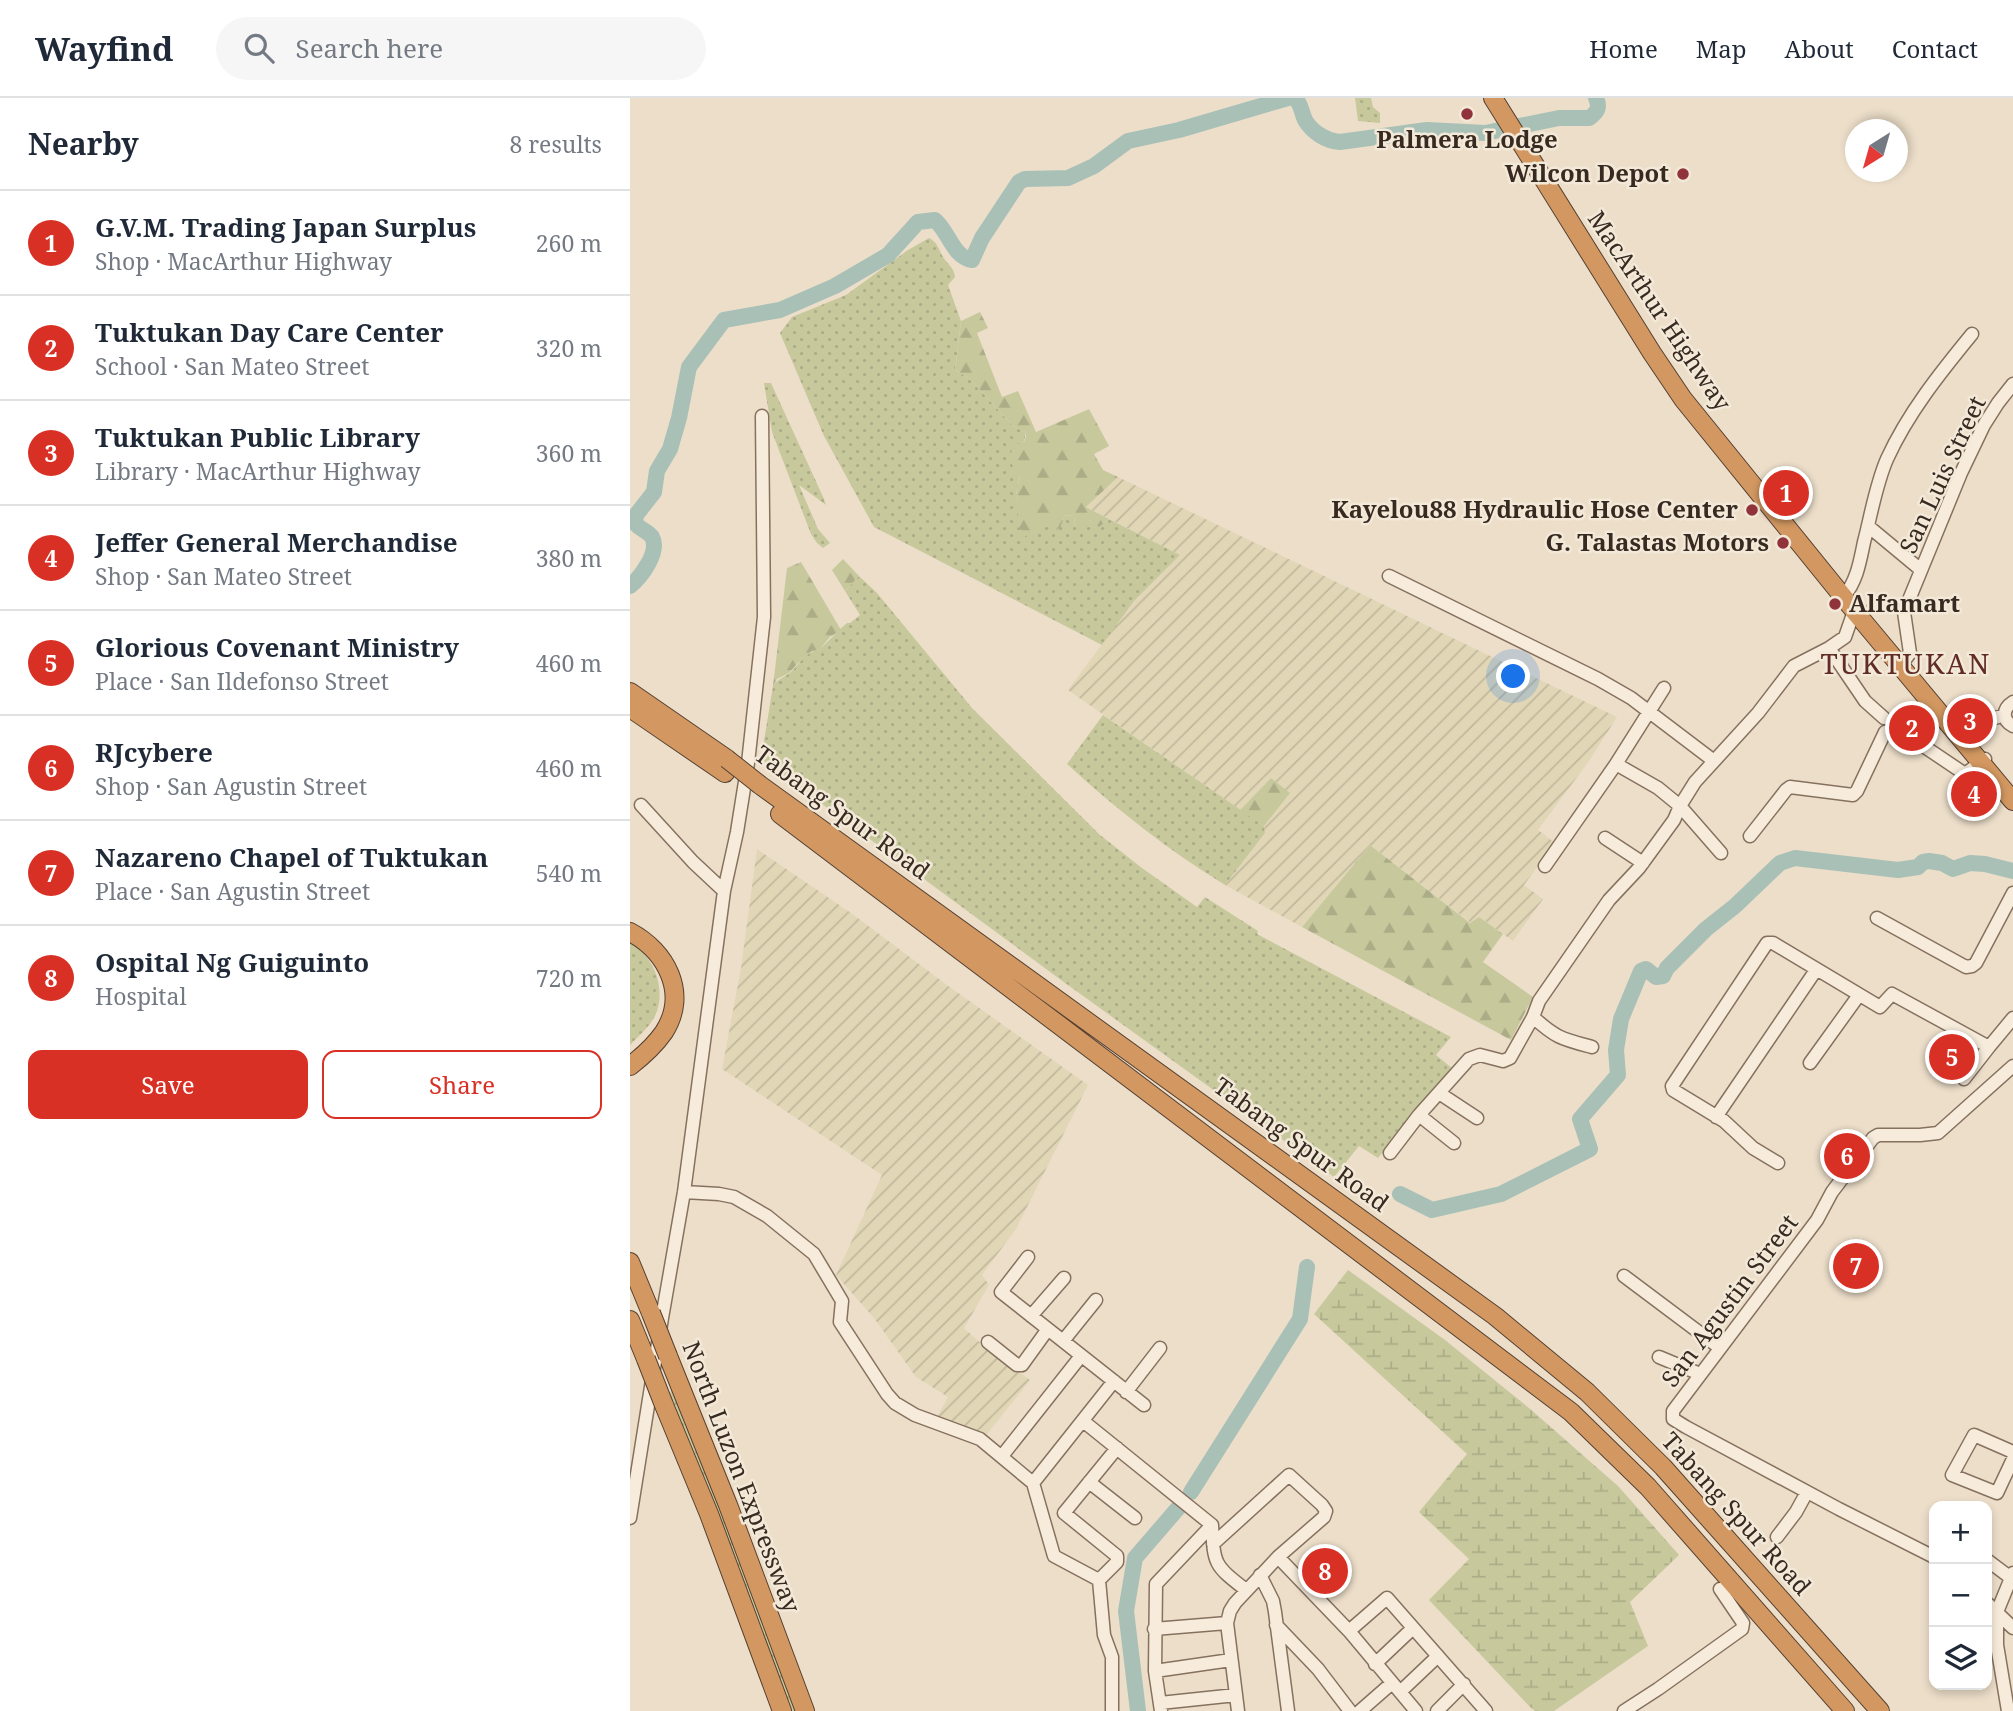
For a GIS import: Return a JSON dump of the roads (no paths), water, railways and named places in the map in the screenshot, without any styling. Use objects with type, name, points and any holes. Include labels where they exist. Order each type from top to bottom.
[{"type":"highway","name":"MacArthur Highway","points":[[1493,98],[1515,122]]},
{"type":"highway","name":"MacArthur Highway","points":[[1505,98],[1515,122],[1682,399],[1966,737],[2013,801]]},
{"type":"highway","name":"Tabang Spur Road","points":[[630,692],[1571,1412],[1648,1487],[1845,1711]]},
{"type":"highway","name":"Tabang Spur Road","points":[[630,708],[726,766]]},
{"type":"highway","name":"MacArthur Highway","points":[[1984,759],[2013,788]]},
{"type":"highway","name":"Tabang Spur Road","points":[[759,791],[1495,1316],[1587,1392],[1662,1467],[1880,1711]]},
{"type":"highway","points":[[630,932],[660,955],[669,973],[674,999],[665,1031],[651,1048],[630,1066]]},
{"type":"highway","name":"North Luzon Expressway","points":[[630,1262],[728,1506],[805,1711]]},
{"type":"highway","name":"North Luzon Expressway","points":[[631,1323],[709,1514],[782,1711]]},
{"type":"street","points":[[1847,593],[1857,570],[1886,460],[1935,379],[1972,334]]},
{"type":"street","name":"San Luis Street","points":[[1904,662],[1910,653],[1904,612],[1961,473],[1984,425],[2013,384]]},
{"type":"street","points":[[630,1518],[684,1192],[724,891],[748,764],[764,617],[762,416]]},
{"type":"street","points":[[1868,526],[1921,570]]},
{"type":"street","points":[[1388,576],[1598,679],[1651,712],[1714,761]]},
{"type":"street","points":[[1390,1153],[1419,1115],[1469,1059],[1480,1055],[1503,1061],[1510,1058],[1539,1001],[1609,900],[1643,863],[1674,820],[1695,782],[1758,713],[1794,666],[1829,649],[1845,637],[1852,617],[1860,611]]},
{"type":"street","points":[[1749,836],[1790,787],[1853,795],[1857,791],[1885,725],[1829,649]]},
{"type":"street","points":[[1545,866],[1651,712],[1664,688]]},
{"type":"street","points":[[2013,702],[2007,706],[2004,715],[2007,722],[2013,726]]},
{"type":"street","points":[[1966,737],[1986,721],[2004,715]]},
{"type":"street","points":[[1916,741],[1965,774],[1984,759]]},
{"type":"street","points":[[1616,764],[1658,788],[1680,806],[1721,853]]},
{"type":"street","points":[[641,805],[724,891]]},
{"type":"street","points":[[1605,838],[1643,863]]},
{"type":"street","points":[[1877,918],[1966,967],[1972,966],[2013,893]]},
{"type":"street","points":[[1778,1163],[1753,1148],[1716,1116],[1673,1090],[1672,1086],[1767,943],[1773,943],[1880,1007],[1892,994],[1989,1047]]},
{"type":"street","points":[[1716,1116],[1816,970]]},
{"type":"street","points":[[1810,1063],[1859,995]]},
{"type":"street","points":[[1533,1017],[1559,1038],[1592,1046]]},
{"type":"street","points":[[1964,1079],[2013,1018]]},
{"type":"street","name":"San Agustin Street","points":[[1929,1554],[1673,1419],[1673,1411],[1817,1220],[1832,1192],[1873,1138],[1878,1135],[1938,1133],[2013,1066]]},
{"type":"street","points":[[1439,1093],[1477,1118]]},
{"type":"street","points":[[1419,1115],[1454,1143]]},
{"type":"street","points":[[684,1192],[734,1197],[767,1216],[814,1254],[842,1301],[840,1322],[887,1394],[895,1403],[937,1424],[980,1439],[1033,1483],[1054,1556],[1099,1580]]},
{"type":"street","points":[[1028,1257],[1002,1292],[1143,1405]]},
{"type":"street","points":[[1624,1276],[1720,1348]]},
{"type":"street","points":[[1031,1316],[1065,1278]]},
{"type":"street","points":[[1063,1341],[1096,1300]]},
{"type":"street","points":[[989,1342],[1022,1365],[1048,1329]]},
{"type":"street","points":[[1126,1392],[1160,1348]]},
{"type":"street","points":[[1002,1456],[1081,1356]]},
{"type":"street","points":[[1659,1357],[1700,1374]]},
{"type":"street","points":[[1033,1483],[1114,1381]]},
{"type":"street","points":[[1083,1421],[1212,1525],[1217,1564],[1246,1590]]},
{"type":"street","points":[[2013,1452],[1974,1435],[1952,1475],[1997,1493],[2013,1459]]},
{"type":"street","points":[[1099,1580],[1117,1562],[1117,1556],[1064,1513],[1117,1448]]},
{"type":"street","points":[[1213,1544],[1289,1475],[1326,1511],[1324,1517],[1260,1575],[1230,1611],[1227,1622],[1238,1711]]},
{"type":"street","points":[[1089,1482],[1135,1518]]},
{"type":"street","points":[[1777,1536],[1796,1512],[1807,1492]]},
{"type":"street","points":[[1212,1525],[1156,1584],[1155,1671],[1161,1707],[1237,1695]]},
{"type":"street","points":[[1278,1557],[1349,1632],[1416,1711]]},
{"type":"street","points":[[1992,1563],[2012,1575],[1992,1608],[2008,1711]]},
{"type":"street","points":[[1260,1575],[1273,1601],[1288,1711]]},
{"type":"street","points":[[1099,1580],[1104,1635],[1112,1657],[1112,1711]]},
{"type":"street","points":[[1624,1711],[1742,1629],[1743,1623],[1720,1589]]},
{"type":"street","points":[[1349,1632],[1387,1598],[1486,1711]]},
{"type":"street","points":[[1992,1608],[2013,1628]]},
{"type":"street","points":[[1154,1629],[1227,1622]]},
{"type":"street","points":[[1276,1625],[1318,1670],[1350,1711]]},
{"type":"street","points":[[1375,1664],[1413,1628]]},
{"type":"street","points":[[1360,1711],[1438,1656]]},
{"type":"street","points":[[1155,1671],[1231,1660]]},
{"type":"street","points":[[1437,1711],[1464,1684]]},
{"type":"waterway","points":[[630,586],[644,570],[654,543],[652,537],[635,523],[636,515],[654,492],[657,471],[670,449],[689,367],[724,320],[780,310],[835,286],[888,255],[918,222],[935,220],[960,254],[972,260],[982,238],[1019,182],[1025,179],[1068,178],[1094,166],[1128,141],[1179,130],[1288,98]]},
{"type":"waterway","points":[[1295,98],[1305,120],[1315,132],[1340,142],[1427,130],[1485,133],[1559,118],[1589,118],[1597,109],[1596,98]]},
{"type":"waterway","points":[[1400,1194],[1432,1210],[1501,1194],[1590,1149],[1580,1119],[1618,1075],[1616,1050],[1621,1019],[1641,971],[1646,969],[1656,977],[1663,976],[1667,968],[1706,929],[1735,906],[1780,863],[1795,858],[1898,870],[1918,867],[1929,861],[1942,863],[1953,869],[1970,863],[2013,871]]},
{"type":"waterway","points":[[1191,1492],[1300,1319],[1307,1267]]},
{"type":"waterway","points":[[1138,1711],[1126,1611],[1135,1558],[1179,1507]]},
{"type":"tunnel","points":[[1884,718],[1916,741]]},
{"type":"place","name":"Palmera Lodge","points":[[1467,114]]},
{"type":"place","name":"Wilcon Depot","points":[[1683,174]]},
{"type":"place","name":"G.V.M. Trading Japan Surplus","points":[[1786,493]]},
{"type":"place","name":"Kayelou88 Hydraulic Hose Center","points":[[1752,510]]},
{"type":"place","name":"G. Talastas Motors","points":[[1783,543]]},
{"type":"place","name":"Alfamart","points":[[1835,604]]},
{"type":"place","name":"Tuktukan Public Library","points":[[1970,721]]},
{"type":"place","name":"Tuktukan Day Care Center","points":[[1912,728]]},
{"type":"place","name":"Jeffer General Merchandise","points":[[1974,794]]},
{"type":"place","name":"Glorious Covenant Ministry","points":[[1952,1057]]},
{"type":"place","name":"RJcybere","points":[[1847,1156]]},
{"type":"place","name":"Nazareno Chapel of Tuktukan","points":[[1856,1266]]},
{"type":"place","name":"Ospital Ng Guiguinto","points":[[1325,1571]]},
{"type":"district","name":"TUKTUKAN","points":[[1906,664]]}]
